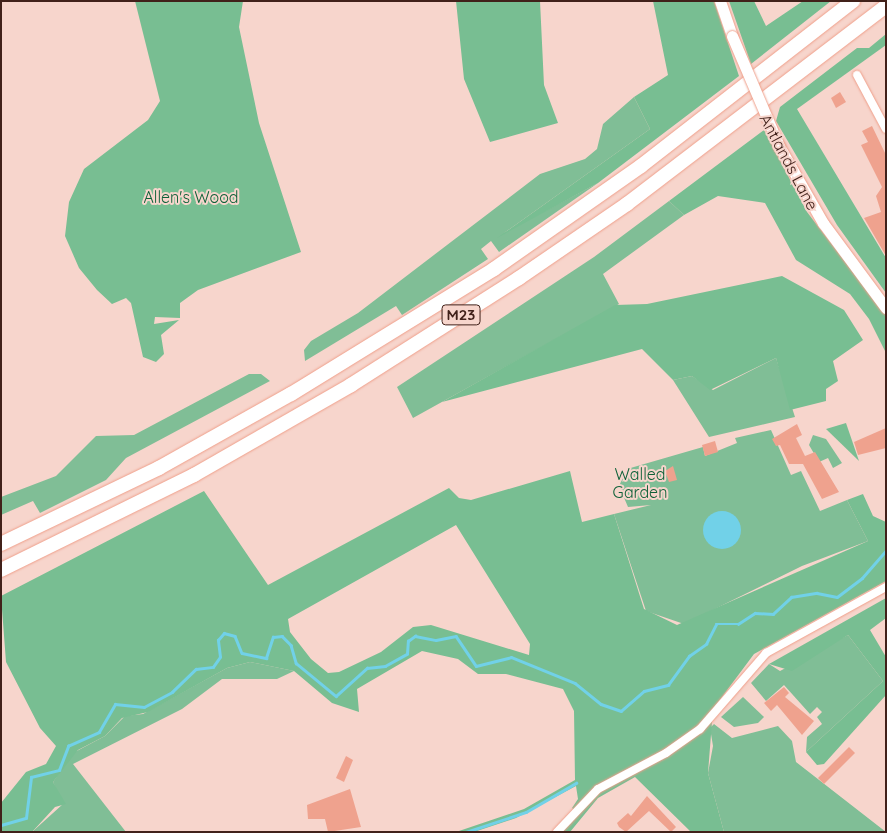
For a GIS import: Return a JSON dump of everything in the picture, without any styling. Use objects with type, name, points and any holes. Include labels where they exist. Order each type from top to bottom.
[{"type":"highway","name":"M23","points":[[1,544],[159,468],[291,394],[494,269],[641,166],[853,1]]},
{"type":"highway","name":"M23","points":[[1,570],[194,475],[351,385],[502,289],[626,204],[886,6]]},
{"type":"main road","name":"Antlands Lane","points":[[720,1],[732,36],[779,146],[823,223],[886,308]]},
{"type":"street","points":[[857,75],[886,129]]},
{"type":"street","points":[[557,832],[598,789],[666,753],[700,729],[766,653],[886,588]]},
{"type":"green space","name":"Allen's Wood","points":[[135,1],[243,1],[239,27],[259,123],[301,252],[198,290],[180,303],[180,318],[155,317],[154,324],[179,320],[161,335],[164,354],[156,362],[143,357],[131,303],[126,298],[112,304],[97,290],[79,268],[65,236],[69,202],[84,169],[148,120],[160,101]]},
{"type":"green space","points":[[456,1],[540,1],[544,85],[558,123],[490,142],[464,79]]},
{"type":"green space","points":[[653,1],[714,1],[739,76],[598,183],[497,238],[650,129],[634,97],[668,75]]},
{"type":"green space","points":[[729,1],[754,1],[766,26],[803,1],[831,1],[751,64]]},
{"type":"green space","points":[[886,34],[886,45],[797,109],[886,258],[886,293],[837,225],[776,121],[780,107],[857,48],[869,48]]},
{"type":"green space","points":[[634,97],[650,129],[504,233],[598,183],[499,252],[491,241],[481,249],[488,259],[402,315],[396,306],[305,361],[304,350],[311,341],[358,313],[540,174],[585,159],[597,149],[603,124]]},
{"type":"green space","points":[[764,130],[807,212],[886,315],[886,353],[869,319],[850,294],[796,260],[765,203],[718,196],[684,215],[669,201]]},
{"type":"green space","points":[[669,201],[684,215],[603,274],[619,304],[413,418],[397,387],[594,257]]},
{"type":"green space","points":[[782,276],[844,310],[863,340],[833,361],[838,381],[826,389],[826,401],[790,410],[776,358],[710,390],[692,376],[673,380],[642,349],[442,402],[615,305],[647,304]]},
{"type":"green space","points":[[776,358],[795,417],[709,437],[673,380],[692,376],[713,390]]},
{"type":"green space","points":[[249,374],[261,374],[270,381],[126,458],[106,480],[40,513],[33,501],[1,515],[1,497],[56,476],[96,436],[134,435]]},
{"type":"green space","points":[[846,423],[859,461],[826,429]]},
{"type":"green space","name":"Walled Garden","points":[[771,430],[791,475],[801,471],[820,511],[847,500],[868,541],[802,566],[684,624],[646,611],[614,514],[651,505],[628,507],[619,486],[627,469],[703,447],[705,456],[737,443],[735,438]]},
{"type":"green space","points":[[813,435],[826,439],[842,463],[833,468],[828,458],[819,462],[809,445]]},
{"type":"green space","points":[[570,471],[582,522],[614,514],[644,609],[677,625],[868,541],[847,500],[863,494],[873,516],[886,522],[886,581],[754,654],[713,709],[708,773],[724,832],[691,832],[635,777],[598,798],[570,832],[561,832],[577,812],[572,808],[578,799],[576,786],[516,818],[474,832],[456,832],[524,809],[575,780],[574,711],[563,689],[506,674],[478,674],[458,659],[422,651],[357,689],[359,712],[332,703],[294,671],[250,662],[227,668],[148,712],[122,718],[105,736],[78,750],[53,782],[66,804],[55,807],[32,832],[1,832],[1,803],[26,772],[46,764],[56,746],[40,728],[6,662],[1,596],[204,491],[268,585],[449,488],[459,498],[471,500]],"holes":[[[456,525],[530,644],[529,655],[431,625],[413,627],[381,652],[339,672],[328,673],[311,659],[290,632],[288,619]]]},
{"type":"green space","points":[[886,598],[886,618],[870,630],[886,657],[886,695],[824,764],[817,765],[806,752],[883,681],[848,635],[792,671],[769,664]]},
{"type":"green space","points":[[848,635],[883,681],[806,752],[807,737],[822,724],[817,717],[822,712],[817,707],[810,714],[784,685],[766,701],[751,683],[769,664],[780,671]]},
{"type":"green space","points":[[250,662],[294,671],[277,679],[222,679],[182,709],[73,764],[126,832],[32,832],[63,804],[53,782],[73,753],[105,736],[125,716],[143,714],[227,668]]},
{"type":"green space","points":[[743,697],[764,717],[758,723],[734,727],[721,717]]},
{"type":"green space","points":[[714,724],[732,738],[778,726],[792,741],[796,762],[886,832],[724,832],[708,773],[713,746],[710,728]]},
{"type":"water","points":[[722,511],[736,516],[741,530],[736,544],[722,549],[708,544],[703,530],[708,516]]},
{"type":"building","points":[[840,92],[846,102],[836,108],[831,98]]},
{"type":"building","points":[[872,126],[886,155],[886,256],[864,218],[881,212],[876,196],[882,187],[861,145],[868,142],[862,131]]},
{"type":"building","points":[[797,424],[802,435],[796,438],[805,456],[815,452],[839,492],[822,499],[803,464],[789,464],[780,445],[776,446],[772,439]]},
{"type":"building","points":[[886,428],[886,448],[858,455],[854,442]]},
{"type":"building","points":[[715,441],[718,452],[705,456],[702,445]]},
{"type":"building","points":[[673,466],[677,480],[669,482],[665,471]]},
{"type":"building","points":[[784,687],[789,693],[785,697],[814,721],[802,735],[777,705],[771,711],[764,703]]},
{"type":"building","points":[[849,747],[855,753],[824,784],[818,778]]},
{"type":"building","points":[[346,756],[353,760],[344,782],[336,778]]},
{"type":"building","points":[[350,789],[361,827],[328,832],[325,819],[308,819],[307,805]]},
{"type":"building","points":[[647,796],[676,827],[671,832],[649,811],[626,832],[619,827],[617,823],[628,813],[631,816]]},
{"type":"waterway","points":[[1,825],[26,818],[31,777],[59,770],[68,746],[99,732],[115,704],[144,707],[172,692],[196,669],[213,667],[220,657],[218,640],[224,633],[235,636],[242,653],[266,658],[273,637],[282,636],[291,645],[296,663],[336,696],[367,668],[385,666],[407,654],[408,641],[415,636],[436,640],[456,636],[476,666],[511,657],[575,683],[601,704],[621,711],[644,691],[668,685],[689,656],[706,644],[716,624],[738,624],[755,613],[773,614],[791,597],[817,593],[837,597],[862,578],[886,550]]},
{"type":"waterway","points":[[466,832],[526,812],[576,783]]}]
